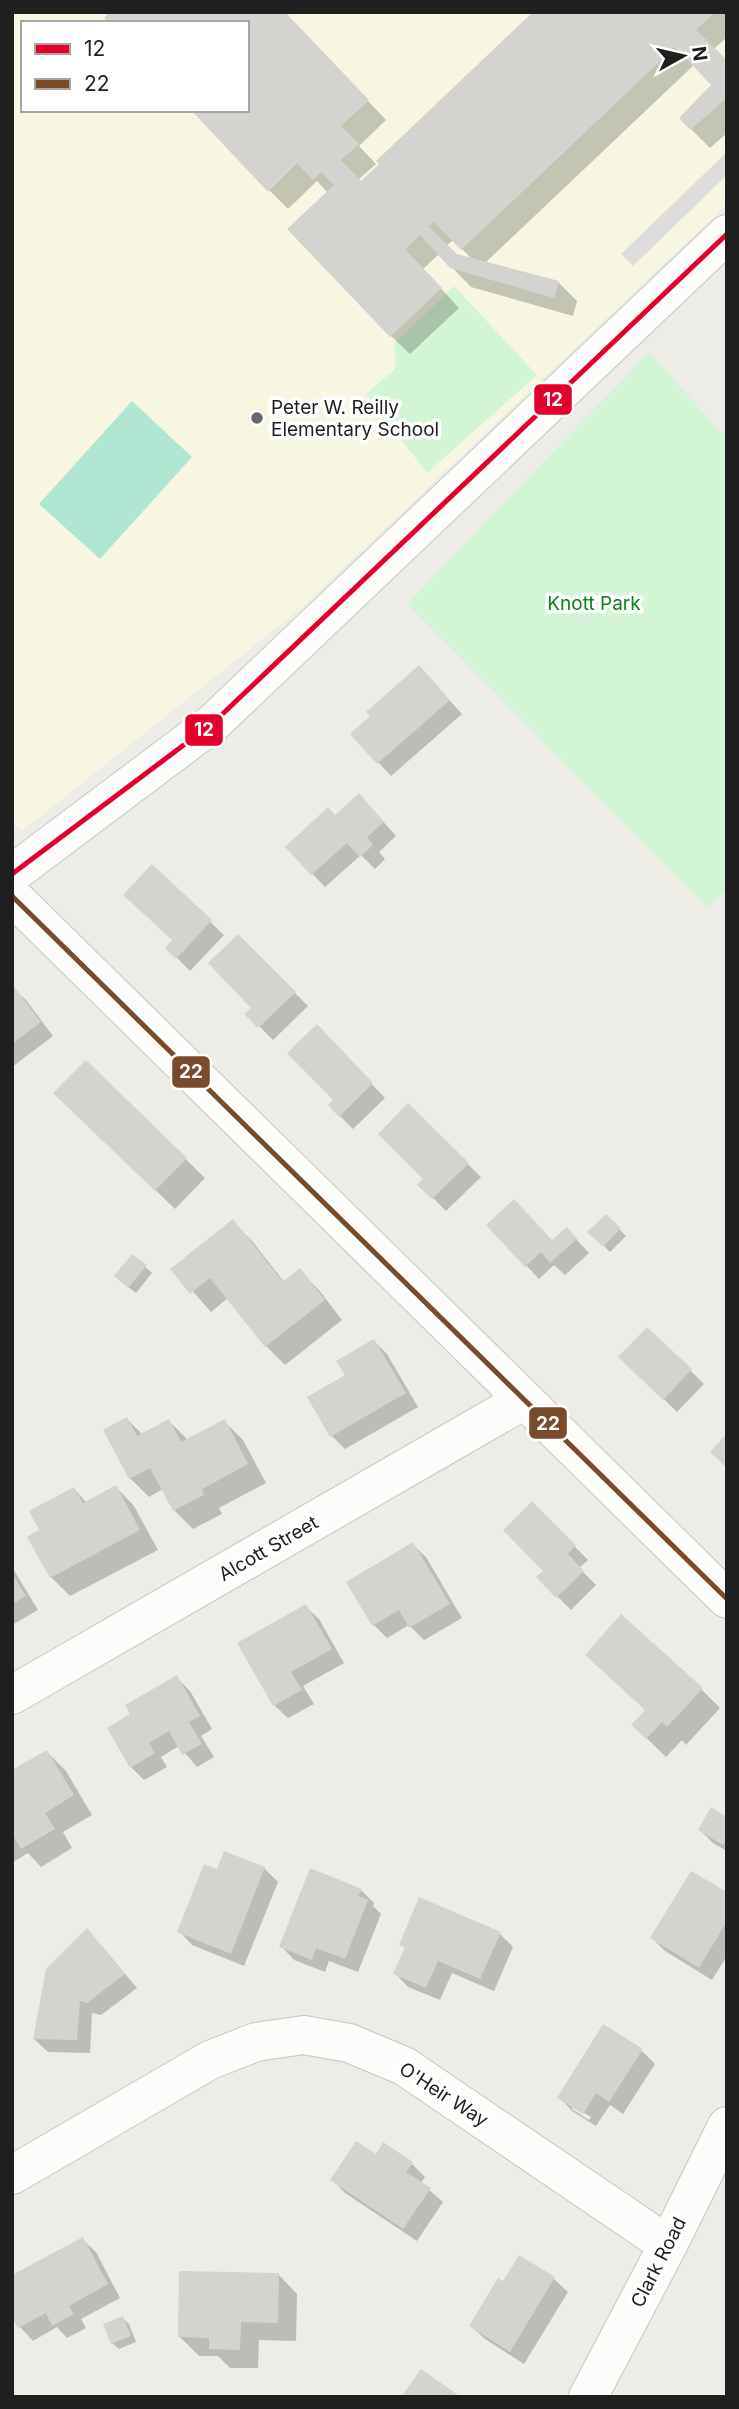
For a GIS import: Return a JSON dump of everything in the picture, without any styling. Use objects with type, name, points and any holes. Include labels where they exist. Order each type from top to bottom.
[{"type":"street","points":[[12,874],[213,723],[727,234]]},
{"type":"street","points":[[12,896],[727,1599]]},
{"type":"street","name":"Alcott Street","points":[[12,1695],[524,1400]]},
{"type":"street","name":"O'Heir Way","points":[[12,2175],[210,2060],[256,2042],[304,2035],[349,2043],[404,2067],[668,2245]]},
{"type":"street","name":"Clark Road","points":[[588,2397],[727,2126]]},
{"type":"shaded area","name":"Peter W. Reilly Elementary School","points":[[12,12],[727,12],[727,204],[300,609],[22,831],[12,822]]},
{"type":"shaded area","points":[[727,152],[727,175],[633,266],[621,254]]},
{"type":"green space","points":[[454,286],[537,375],[427,473],[366,394],[395,369],[395,343]]},
{"type":"green space","name":"Knott Park","points":[[649,352],[727,439],[727,888],[708,908],[407,604]]},
{"type":"green space","points":[[132,401],[192,457],[100,559],[39,504]]},
{"type":"building","points":[[110,12],[285,12],[369,100],[341,126],[359,144],[341,160],[361,181],[379,164],[376,161],[533,12],[715,12],[696,30],[727,60],[727,98],[690,130],[679,118],[711,85],[675,47],[461,250],[434,222],[428,226],[457,254],[559,281],[554,298],[450,268],[420,235],[405,249],[442,288],[390,337],[287,229],[334,185],[321,172],[313,180],[297,163],[268,192],[193,112],[248,112],[248,21],[107,21],[104,18]]},
{"type":"building","points":[[419,665],[450,700],[377,764],[350,734],[370,716],[366,712]]},
{"type":"building","points":[[359,793],[384,822],[367,837],[373,845],[360,857],[347,843],[311,875],[285,847],[328,807],[335,815]]},
{"type":"building","points":[[152,864],[212,920],[176,959],[165,948],[172,940],[123,895]]},
{"type":"building","points":[[238,934],[296,992],[258,1028],[244,1014],[251,1008],[208,963]]},
{"type":"building","points":[[12,984],[41,1022],[12,1044]]},
{"type":"building","points":[[317,1024],[373,1083],[339,1117],[328,1105],[333,1100],[287,1053]]},
{"type":"building","points":[[86,1060],[187,1158],[155,1191],[53,1093]]},
{"type":"building","points":[[408,1103],[469,1163],[432,1199],[417,1185],[423,1179],[378,1134]]},
{"type":"building","points":[[514,1199],[552,1240],[567,1227],[577,1239],[550,1263],[541,1252],[525,1267],[486,1225]]},
{"type":"building","points":[[606,1214],[621,1228],[603,1247],[587,1232]]},
{"type":"building","points":[[233,1219],[283,1282],[300,1268],[325,1300],[265,1347],[210,1278],[190,1294],[170,1269]]},
{"type":"building","points":[[132,1254],[147,1265],[128,1288],[114,1276]]},
{"type":"building","points":[[647,1327],[692,1369],[663,1400],[618,1357]]},
{"type":"building","points":[[374,1339],[406,1393],[330,1437],[307,1397],[345,1375],[336,1361]]},
{"type":"building","points":[[127,1417],[137,1436],[169,1419],[181,1442],[225,1419],[248,1464],[202,1489],[204,1495],[173,1511],[150,1468],[129,1479],[103,1430]]},
{"type":"building","points":[[727,1433],[727,1468],[710,1452]]},
{"type":"building","points":[[116,1485],[140,1530],[50,1578],[27,1537],[39,1530],[29,1511],[74,1487],[83,1503]]},
{"type":"building","points":[[532,1501],[576,1545],[568,1554],[584,1571],[556,1598],[536,1577],[543,1571],[503,1530]]},
{"type":"building","points":[[413,1542],[450,1604],[409,1628],[399,1610],[372,1626],[346,1582]]},
{"type":"building","points":[[12,1573],[26,1596],[12,1604]]},
{"type":"building","points":[[306,1604],[332,1649],[291,1672],[302,1690],[273,1706],[237,1643]]},
{"type":"building","points":[[621,1614],[703,1688],[667,1727],[662,1722],[646,1739],[631,1725],[645,1710],[585,1655]]},
{"type":"building","points":[[177,1675],[200,1716],[189,1722],[202,1744],[182,1755],[169,1731],[149,1743],[155,1753],[130,1768],[107,1728],[130,1714],[125,1705]]},
{"type":"building","points":[[47,1750],[74,1795],[45,1813],[55,1829],[21,1849],[12,1834],[12,1770]]},
{"type":"building","points":[[711,1807],[727,1817],[727,1840],[723,1845],[698,1830]]},
{"type":"building","points":[[224,1851],[265,1867],[231,1954],[177,1932],[204,1864],[217,1869]]},
{"type":"building","points":[[310,1868],[362,1889],[358,1896],[368,1900],[345,1959],[316,1948],[312,1960],[279,1947]]},
{"type":"building","points":[[691,1871],[727,1892],[727,1921],[699,1968],[650,1938]]},
{"type":"building","points":[[419,1897],[501,1932],[480,1979],[438,1961],[426,1988],[393,1974],[405,1947],[399,1945]]},
{"type":"building","points":[[87,1928],[125,1974],[87,2003],[80,2001],[77,2040],[33,2039],[46,1969]]},
{"type":"building","points":[[603,2024],[643,2049],[609,2102],[596,2093],[583,2114],[557,2098]]},
{"type":"building","points":[[356,2141],[376,2154],[383,2142],[413,2162],[406,2172],[431,2188],[403,2229],[330,2180]]},
{"type":"building","points":[[83,2237],[108,2284],[69,2306],[74,2314],[52,2326],[46,2313],[18,2328],[12,2317],[12,2275]]},
{"type":"building","points":[[519,2255],[555,2277],[510,2352],[469,2326],[498,2278],[503,2281]]},
{"type":"building","points":[[179,2271],[279,2273],[278,2323],[241,2322],[240,2350],[209,2349],[209,2338],[178,2337]]},
{"type":"building","points":[[123,2316],[131,2336],[111,2344],[103,2324]]},
{"type":"building","points":[[421,2369],[461,2397],[401,2397]]},
{"type":"transit line","name":"12","points":[[12,874],[213,723],[727,234]]},
{"type":"transit line","name":"22","points":[[12,896],[727,1599]]},
{"type":"place","name":"Peter W. Reilly Elementary School","points":[[257,418]]}]
